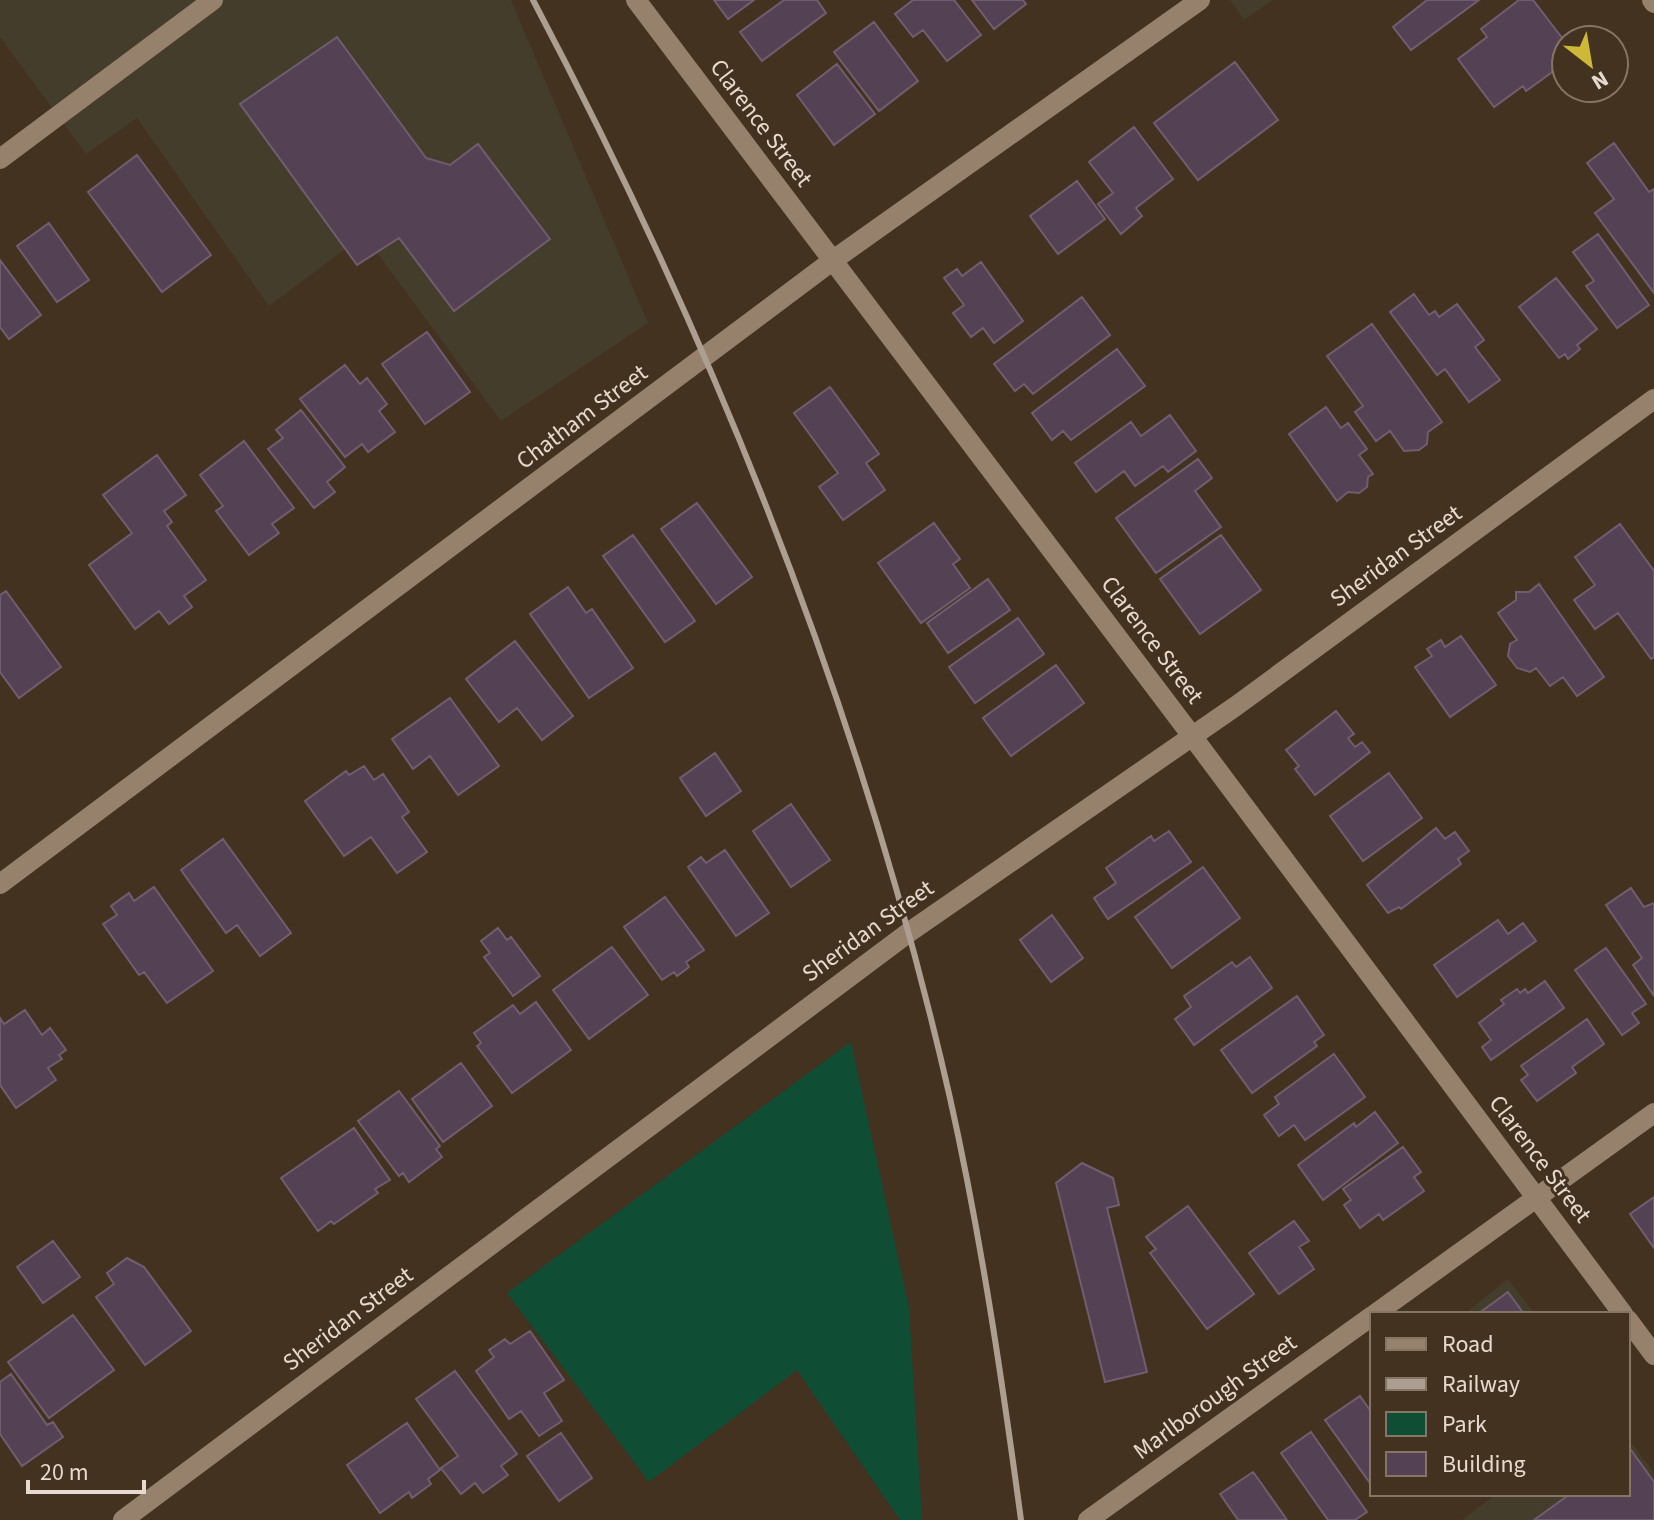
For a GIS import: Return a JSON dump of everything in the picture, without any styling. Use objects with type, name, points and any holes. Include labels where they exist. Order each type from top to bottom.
[{"type":"street","points":[[0,159],[213,0]]},
{"type":"street","name":"Clarence Street","points":[[636,0],[1192,736],[1622,1312]]},
{"type":"street","name":"Chatham Street","points":[[0,884],[832,261],[1200,0]]},
{"type":"street","name":"Sheridan Street","points":[[123,1520],[908,933],[1192,736],[1654,399]]},
{"type":"street","name":"Marlborough Street","points":[[1378,1312],[1654,1113]]},
{"type":"street","name":"Marlborough Street","points":[[1088,1520],[1370,1318]]},
{"type":"street","points":[[1630,1323],[1654,1355]]},
{"type":"shaded area","points":[[0,0],[511,0],[648,323],[501,421],[364,235],[269,306],[137,118],[86,154],[0,37]]},
{"type":"shaded area","points":[[1230,0],[1273,0],[1244,20]]},
{"type":"shaded area","points":[[1508,1279],[1533,1312],[1467,1312]]},
{"type":"shaded area","points":[[1630,1441],[1654,1473],[1654,1520],[1462,1520],[1493,1496],[1630,1496]]},
{"type":"green space","points":[[851,1042],[909,1308],[922,1520],[900,1520],[797,1370],[649,1482],[507,1293]]},
{"type":"building","points":[[714,0],[754,0],[728,19]]},
{"type":"building","points":[[784,0],[817,0],[826,13],[762,61],[740,32]]},
{"type":"building","points":[[913,0],[954,0],[981,35],[947,61],[923,30],[913,37],[895,14]]},
{"type":"building","points":[[972,0],[1023,0],[1026,4],[994,29]]},
{"type":"building","points":[[1427,0],[1479,0],[1411,50],[1393,27]]},
{"type":"building","points":[[1519,0],[1533,0],[1551,24],[1550,74],[1526,91],[1523,86],[1494,107],[1458,59],[1487,37],[1481,29]]},
{"type":"building","points":[[874,22],[918,81],[879,111],[834,52]]},
{"type":"building","points":[[337,37],[426,158],[450,165],[478,144],[550,239],[454,311],[399,238],[357,265],[240,104]]},
{"type":"building","points":[[1235,62],[1278,120],[1198,180],[1154,123]]},
{"type":"building","points":[[837,64],[875,114],[834,145],[797,95]]},
{"type":"building","points":[[1134,127],[1173,179],[1136,208],[1142,216],[1121,234],[1098,204],[1113,193],[1089,162]]},
{"type":"building","points":[[1614,143],[1649,192],[1654,189],[1654,293],[1595,213],[1614,199],[1587,163]]},
{"type":"building","points":[[137,155],[211,255],[162,292],[88,192]]},
{"type":"building","points":[[1077,181],[1105,219],[1058,254],[1030,216]]},
{"type":"building","points":[[49,223],[89,280],[57,302],[17,246]]},
{"type":"building","points":[[1598,234],[1649,305],[1617,328],[1586,286],[1594,281],[1573,252]]},
{"type":"building","points":[[0,260],[41,315],[9,339],[0,327]]},
{"type":"building","points":[[981,262],[1023,321],[994,343],[983,328],[971,337],[953,313],[964,305],[944,278],[957,269],[962,276]]},
{"type":"building","points":[[1556,278],[1597,329],[1577,345],[1580,349],[1568,359],[1565,354],[1559,358],[1519,307]]},
{"type":"building","points":[[1414,294],[1429,315],[1435,311],[1439,317],[1457,304],[1484,340],[1475,347],[1500,380],[1469,402],[1445,369],[1437,375],[1390,312]]},
{"type":"building","points":[[1082,297],[1110,335],[1033,394],[1024,384],[1015,391],[994,364]]},
{"type":"building","points":[[1372,324],[1442,422],[1428,432],[1427,444],[1419,450],[1404,451],[1390,431],[1376,441],[1355,412],[1363,406],[1327,356]]},
{"type":"building","points":[[427,332],[470,392],[425,424],[382,364]]},
{"type":"building","points":[[1117,349],[1145,386],[1071,440],[1063,431],[1052,440],[1032,413]]},
{"type":"building","points":[[345,365],[360,384],[367,378],[387,404],[379,411],[395,432],[368,452],[362,444],[345,457],[300,399]]},
{"type":"building","points":[[830,387],[879,454],[866,463],[885,490],[843,520],[819,487],[838,473],[794,413]]},
{"type":"building","points":[[1326,407],[1341,428],[1348,423],[1367,449],[1359,455],[1373,474],[1368,477],[1367,487],[1359,493],[1348,492],[1337,501],[1289,434]]},
{"type":"building","points":[[301,410],[345,467],[327,482],[335,492],[314,508],[268,449],[283,438],[276,430]]},
{"type":"building","points":[[1170,415],[1196,451],[1168,472],[1163,466],[1135,486],[1124,471],[1096,492],[1075,463],[1131,422],[1141,436]]},
{"type":"building","points":[[244,441],[294,508],[272,524],[279,533],[249,555],[216,511],[223,506],[200,475]]},
{"type":"building","points":[[157,455],[186,495],[164,511],[172,522],[167,526],[206,580],[184,596],[192,607],[169,624],[159,611],[135,629],[89,565],[132,533],[103,495]]},
{"type":"building","points":[[1198,459],[1212,478],[1195,491],[1221,527],[1156,573],[1116,518]]},
{"type":"building","points":[[697,503],[752,577],[716,604],[661,529]]},
{"type":"building","points":[[934,523],[960,559],[953,564],[970,588],[921,623],[878,563]]},
{"type":"building","points":[[1620,524],[1654,571],[1654,657],[1651,659],[1618,613],[1595,629],[1574,600],[1595,585],[1575,557]]},
{"type":"building","points":[[633,535],[695,621],[665,642],[603,556]]},
{"type":"building","points":[[1221,535],[1261,590],[1200,634],[1160,579]]},
{"type":"building","points":[[988,579],[1010,610],[948,653],[927,623]]},
{"type":"building","points":[[1539,584],[1604,677],[1577,696],[1563,677],[1550,686],[1536,668],[1530,672],[1517,668],[1508,656],[1510,644],[1517,640],[1498,613],[1516,600],[1516,592],[1529,592]]},
{"type":"building","points":[[568,587],[586,613],[592,609],[633,668],[589,698],[530,614]]},
{"type":"building","points":[[6,591],[61,667],[19,698],[0,672],[0,595]]},
{"type":"building","points":[[1018,618],[1044,654],[975,703],[949,667]]},
{"type":"building","points":[[1461,636],[1496,685],[1450,717],[1415,667],[1432,656],[1427,649],[1441,640],[1445,647]]},
{"type":"building","points":[[515,641],[573,716],[542,740],[517,708],[499,722],[466,679]]},
{"type":"building","points":[[1056,665],[1084,703],[1011,756],[983,718]]},
{"type":"building","points":[[450,698],[499,766],[458,795],[430,756],[413,769],[392,739]]},
{"type":"building","points":[[1336,711],[1354,734],[1348,738],[1355,747],[1362,742],[1370,752],[1315,795],[1295,769],[1299,766],[1286,750]]},
{"type":"building","points":[[715,753],[741,791],[706,816],[680,778]]},
{"type":"building","points":[[364,766],[374,780],[383,774],[409,812],[402,817],[427,852],[397,873],[371,837],[344,856],[305,801],[346,771],[349,775]]},
{"type":"building","points":[[1389,773],[1422,818],[1363,861],[1330,816]]},
{"type":"building","points":[[791,804],[830,860],[791,887],[753,831]]},
{"type":"building","points":[[1436,828],[1445,839],[1455,832],[1469,851],[1458,859],[1461,864],[1401,909],[1399,907],[1388,913],[1367,885]]},
{"type":"building","points":[[1169,831],[1191,862],[1108,919],[1094,898],[1116,883],[1106,868],[1151,836],[1154,841]]},
{"type":"building","points":[[223,839],[291,933],[260,956],[237,925],[226,933],[181,870]]},
{"type":"building","points":[[725,850],[769,913],[736,936],[688,867],[701,857],[706,863]]},
{"type":"building","points":[[1203,867],[1240,918],[1172,968],[1135,917]]},
{"type":"building","points":[[154,887],[213,971],[167,1003],[144,972],[139,975],[103,924],[117,915],[111,906],[129,893],[134,901]]},
{"type":"building","points":[[1631,888],[1644,907],[1654,903],[1654,996],[1633,965],[1642,958],[1606,905]]},
{"type":"building","points":[[665,897],[704,950],[686,962],[689,967],[677,976],[674,972],[662,980],[624,927]]},
{"type":"building","points":[[1052,915],[1083,958],[1051,982],[1020,940]]},
{"type":"building","points":[[1498,920],[1508,934],[1523,923],[1536,941],[1457,997],[1434,965]]},
{"type":"building","points":[[498,928],[507,940],[511,937],[540,976],[513,996],[484,957],[490,953],[481,941]]},
{"type":"building","points":[[612,947],[648,995],[589,1039],[553,990]]},
{"type":"building","points":[[1606,948],[1646,1004],[1632,1013],[1639,1023],[1622,1035],[1575,970]]},
{"type":"building","points":[[1250,957],[1272,988],[1194,1045],[1175,1019],[1191,1007],[1184,996],[1232,962],[1236,967]]},
{"type":"building","points":[[1545,981],[1564,1008],[1491,1060],[1482,1047],[1491,1040],[1479,1023],[1504,1004],[1501,1000],[1517,989],[1520,993],[1525,989],[1528,993]]},
{"type":"building","points":[[1297,996],[1324,1035],[1314,1042],[1317,1046],[1252,1093],[1221,1050]]},
{"type":"building","points":[[536,1002],[571,1050],[512,1093],[477,1046],[481,1043],[474,1033],[513,1005],[520,1014]]},
{"type":"building","points":[[25,1010],[42,1035],[50,1028],[66,1050],[59,1055],[62,1059],[48,1068],[56,1080],[16,1108],[0,1085],[0,1018],[4,1024]]},
{"type":"building","points":[[1587,1019],[1604,1044],[1572,1067],[1576,1073],[1537,1101],[1521,1080],[1528,1075],[1521,1066]]},
{"type":"building","points":[[1334,1054],[1365,1097],[1305,1140],[1294,1125],[1279,1136],[1264,1115],[1279,1104],[1275,1097]]},
{"type":"building","points":[[461,1063],[492,1106],[443,1142],[412,1099]]},
{"type":"building","points":[[399,1091],[440,1146],[436,1149],[442,1157],[409,1182],[403,1173],[399,1176],[358,1121]]},
{"type":"building","points":[[1375,1112],[1398,1143],[1323,1200],[1298,1165],[1354,1123],[1356,1127]]},
{"type":"building","points":[[354,1128],[390,1180],[375,1189],[378,1193],[334,1224],[331,1221],[318,1231],[281,1178]]},
{"type":"building","points":[[1403,1147],[1421,1172],[1414,1177],[1424,1191],[1383,1220],[1379,1214],[1360,1228],[1344,1205],[1351,1200],[1343,1189]]},
{"type":"building","points":[[1082,1163],[1113,1178],[1119,1205],[1107,1208],[1147,1372],[1105,1382],[1056,1183]]},
{"type":"building","points":[[1654,1197],[1654,1248],[1630,1214]]},
{"type":"building","points":[[1188,1206],[1254,1294],[1207,1329],[1150,1253],[1156,1249],[1146,1237]]},
{"type":"building","points":[[1294,1221],[1309,1241],[1299,1247],[1314,1269],[1279,1294],[1249,1253]]},
{"type":"building","points":[[53,1241],[80,1277],[43,1303],[17,1267]]},
{"type":"building","points":[[127,1258],[144,1267],[191,1331],[145,1365],[96,1297],[114,1284],[107,1273]]},
{"type":"building","points":[[1508,1292],[1523,1312],[1481,1312]]},
{"type":"building","points":[[73,1315],[114,1370],[49,1418],[8,1362]]},
{"type":"building","points":[[530,1331],[564,1380],[544,1393],[562,1421],[539,1436],[521,1411],[509,1419],[476,1371],[494,1357],[489,1350],[505,1339],[510,1344]]},
{"type":"building","points":[[455,1371],[517,1454],[501,1466],[508,1475],[483,1493],[475,1483],[461,1494],[441,1468],[458,1456],[416,1399]]},
{"type":"building","points":[[11,1374],[47,1425],[53,1422],[63,1437],[22,1466],[0,1434],[0,1382]]},
{"type":"building","points":[[1360,1396],[1370,1410],[1370,1483],[1325,1420]]},
{"type":"building","points":[[407,1423],[440,1470],[428,1479],[431,1484],[412,1498],[409,1492],[380,1513],[347,1465]]},
{"type":"building","points":[[1311,1432],[1367,1512],[1355,1520],[1328,1520],[1281,1453]]},
{"type":"building","points":[[561,1433],[592,1478],[559,1501],[527,1456]]},
{"type":"building","points":[[1630,1451],[1654,1482],[1654,1520],[1534,1520],[1567,1496],[1630,1496]]},
{"type":"building","points":[[1253,1472],[1287,1520],[1238,1520],[1220,1494]]},
{"type":"railway","points":[[533,0],[600,131],[722,399],[778,536],[874,814],[915,955],[961,1150],[990,1308],[1021,1520]]}]
